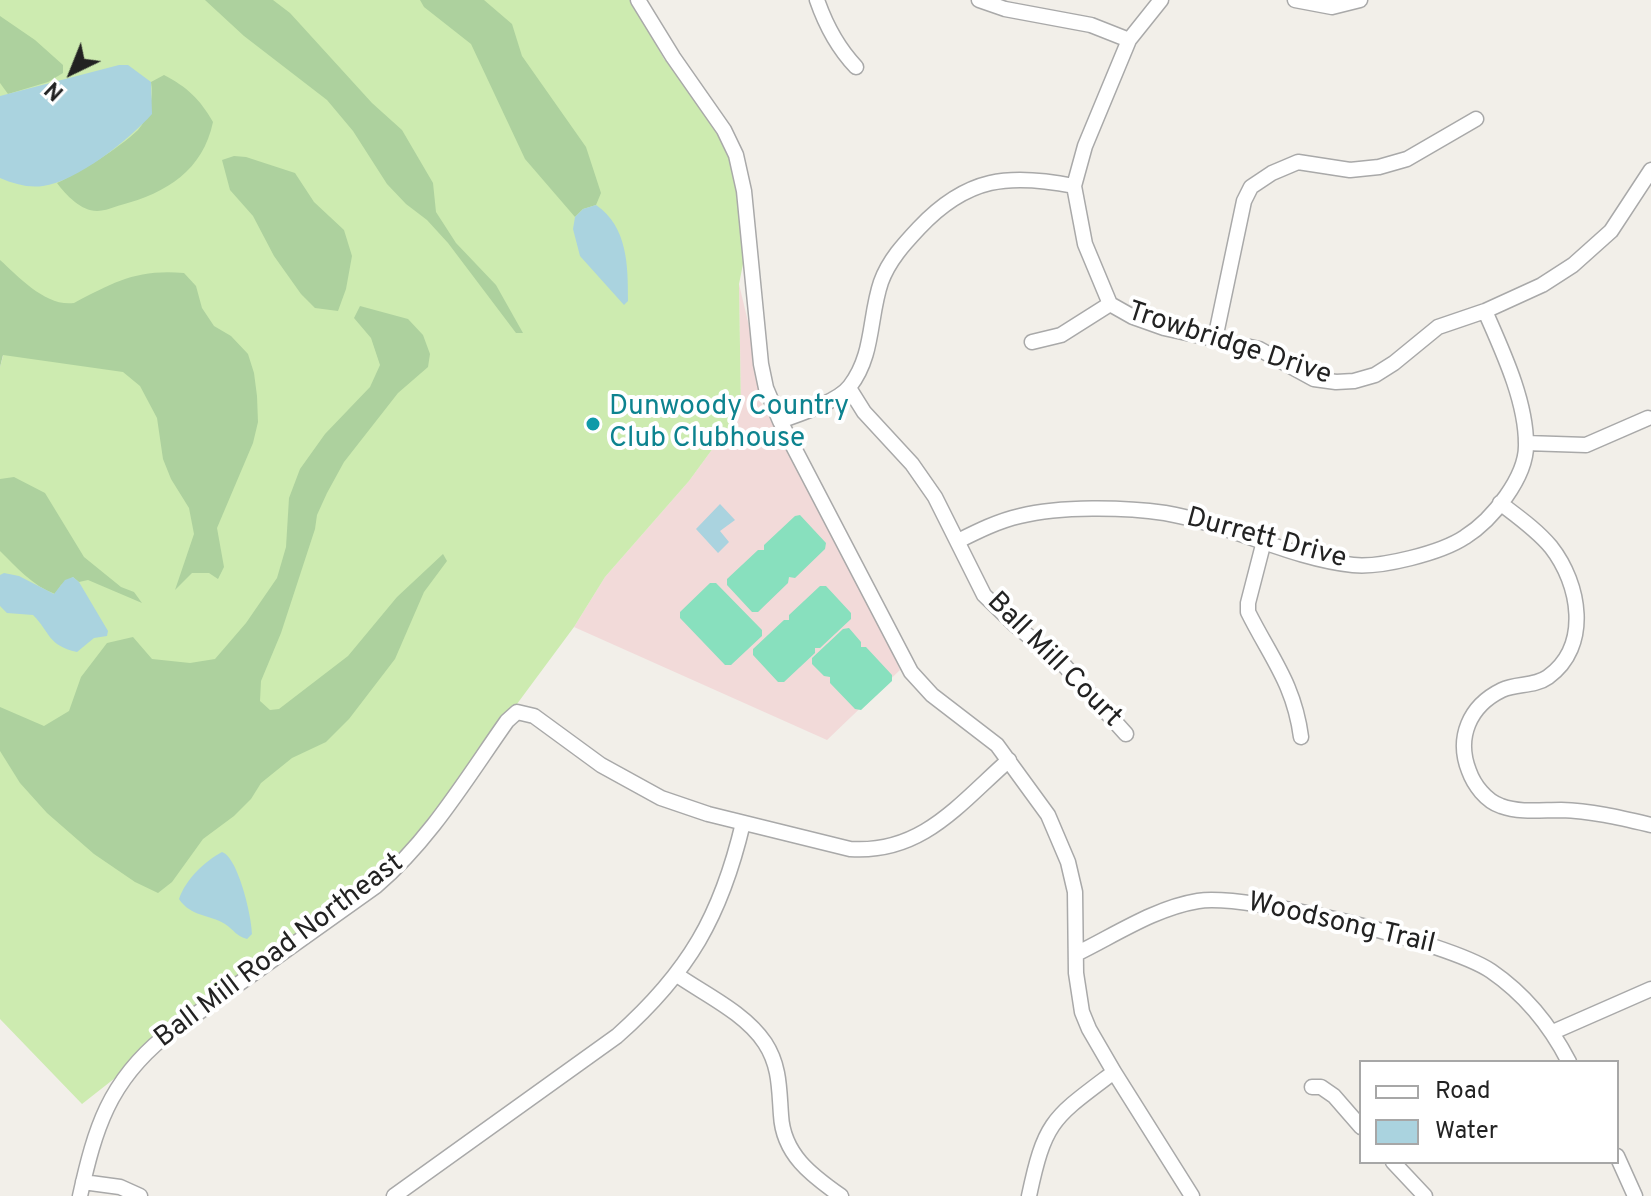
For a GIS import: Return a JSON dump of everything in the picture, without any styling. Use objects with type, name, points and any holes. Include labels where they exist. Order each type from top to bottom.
[{"type":"street","points":[[638,0],[724,130],[736,155],[744,191],[761,364],[766,388],[780,421],[911,672],[932,695],[991,739],[1048,815],[1068,862],[1075,892],[1078,995],[1082,1012],[1114,1072],[1192,1196]]},
{"type":"street","points":[[817,0],[826,27],[841,52],[856,67]]},
{"type":"street","points":[[979,0],[1005,9],[1091,25],[1129,40]]},
{"type":"street","name":"Trowbridge Drive","points":[[1161,0],[1129,40],[1085,146],[1074,186],[1085,244],[1110,304],[1133,317],[1164,328],[1259,349],[1314,379],[1354,381],[1375,375],[1438,327],[1485,311],[1542,285],[1589,253],[1611,231],[1651,170]]},
{"type":"street","points":[[1295,0],[1332,7],[1360,0]]},
{"type":"street","points":[[1215,339],[1244,201],[1251,187],[1272,173],[1298,162],[1350,170],[1379,167],[1407,159],[1476,119]]},
{"type":"street","points":[[780,421],[818,406],[849,388],[871,341],[875,305],[882,280],[896,253],[948,201],[971,188],[997,180],[1041,179],[1074,186]]},
{"type":"street","points":[[1032,342],[1061,335],[1110,304]]},
{"type":"street","name":"Durrett Drive","points":[[958,541],[1019,516],[1041,511],[1079,509],[1166,513],[1354,565],[1380,563],[1445,547],[1465,537],[1500,503],[1523,468],[1526,443],[1519,401],[1507,362],[1485,311]]},
{"type":"street","name":"Ball Mill Court","points":[[849,388],[875,425],[912,464],[927,485],[944,512],[984,595],[1063,664],[1126,734]]},
{"type":"street","points":[[1526,443],[1586,445],[1648,418]]},
{"type":"street","points":[[1500,503],[1539,535],[1558,558],[1576,603],[1577,625],[1574,642],[1554,673],[1533,684],[1502,690],[1479,706],[1472,715],[1463,739],[1468,769],[1477,787],[1502,807],[1609,815],[1651,825]]},
{"type":"street","points":[[1264,541],[1248,612],[1280,666],[1298,712],[1301,737]]},
{"type":"street","name":"Ball Mill Road Northeast","points":[[82,1189],[103,1116],[132,1066],[164,1037],[397,869],[432,829],[507,721],[517,712],[527,713],[601,765],[637,786],[686,807],[743,823]]},
{"type":"street","points":[[394,1196],[617,1036],[646,1010],[677,975],[720,902],[743,823],[850,849],[891,848],[928,831],[1009,760]]},
{"type":"street","name":"Woodsong Trail","points":[[1076,954],[1174,905],[1202,900],[1226,899],[1327,918],[1449,950],[1474,961],[1526,1000],[1553,1032],[1568,1060]]},
{"type":"street","points":[[677,975],[744,1021],[765,1043],[778,1075],[781,1118],[791,1151],[812,1175],[841,1196]]},
{"type":"street","points":[[1553,1032],[1651,989]]},
{"type":"street","points":[[1029,1196],[1038,1151],[1048,1130],[1064,1109],[1114,1072]]},
{"type":"street","points":[[1312,1087],[1321,1087],[1334,1096],[1359,1125]]},
{"type":"street","points":[[1619,1160],[1635,1196]]},
{"type":"street","points":[[1395,1164],[1425,1196]]},
{"type":"street","points":[[82,1189],[120,1187],[140,1196]]},
{"type":"shaded area","points":[[739,284],[754,347],[760,401],[850,558],[900,670],[827,740],[574,627],[605,577],[689,481],[741,410]]},
{"type":"green space","points":[[0,0],[632,0],[664,59],[733,133],[750,229],[739,284],[741,410],[689,481],[605,577],[574,627],[414,843],[82,1104],[0,1019],[0,367],[3,356],[0,353]]},
{"type":"green space","points":[[205,0],[273,0],[290,13],[372,103],[402,130],[433,183],[436,212],[456,243],[496,285],[523,333],[516,333],[448,243],[387,184],[353,131],[327,100],[244,36]]},
{"type":"green space","points":[[420,0],[484,0],[512,24],[522,56],[586,147],[601,193],[596,205],[583,209],[575,217],[525,159],[471,44],[424,7]]},
{"type":"green space","points":[[0,16],[35,40],[63,65],[63,73],[48,82],[8,94],[0,83]]},
{"type":"green space","points":[[164,75],[192,94],[213,122],[201,154],[180,177],[153,194],[97,211],[80,205],[57,183],[99,159],[138,130],[150,107],[151,82]]},
{"type":"green space","points":[[234,156],[295,173],[314,202],[344,230],[352,256],[338,311],[315,308],[274,256],[253,216],[230,190],[222,160]]},
{"type":"green space","points":[[0,260],[43,296],[64,303],[74,303],[114,283],[139,275],[184,273],[196,286],[202,308],[214,326],[231,336],[248,354],[254,373],[258,422],[253,443],[217,528],[224,567],[218,579],[209,573],[192,573],[175,590],[194,534],[189,508],[163,459],[157,418],[140,386],[123,372],[3,355],[0,367]]},
{"type":"green space","points":[[360,306],[408,319],[423,335],[430,354],[428,367],[398,393],[344,462],[327,493],[317,515],[281,633],[261,681],[260,701],[270,710],[279,709],[348,656],[397,597],[443,554],[447,561],[424,592],[395,659],[349,719],[326,742],[292,758],[261,783],[234,816],[203,839],[172,882],[158,893],[135,882],[94,854],[47,813],[20,783],[0,751],[0,707],[44,726],[69,711],[81,677],[107,643],[133,637],[152,659],[190,663],[215,659],[246,623],[277,578],[286,547],[289,498],[300,469],[325,434],[370,387],[380,365],[371,338],[354,318]]},
{"type":"green space","points":[[14,477],[45,493],[84,557],[121,587],[134,592],[142,603],[88,580],[79,582],[73,577],[61,585],[55,594],[32,581],[12,563],[0,551],[0,479]]},
{"type":"green space","points":[[800,515],[826,543],[825,549],[795,578],[789,577],[788,583],[758,612],[752,612],[727,585],[727,579],[758,550],[764,550],[764,545],[795,516]]},
{"type":"green space","points":[[710,583],[716,583],[762,630],[762,636],[731,665],[725,665],[680,618],[680,612]]},
{"type":"green space","points":[[820,586],[826,586],[851,613],[851,619],[820,648],[815,648],[815,653],[784,682],[778,682],[753,655],[753,649],[784,620],[789,620],[789,615]]},
{"type":"green space","points":[[849,628],[861,642],[861,647],[866,647],[892,675],[892,681],[861,710],[855,709],[830,683],[830,677],[824,676],[812,664],[812,658],[843,629]]},
{"type":"water","points":[[128,65],[151,82],[152,114],[142,124],[102,158],[56,183],[32,186],[0,178],[0,96]]},
{"type":"water","points":[[596,205],[614,224],[624,248],[628,301],[624,305],[580,256],[573,229],[575,217],[583,209]]},
{"type":"water","points":[[720,504],[735,520],[720,531],[729,542],[718,553],[696,529]]},
{"type":"water","points":[[0,575],[19,576],[54,594],[65,580],[73,577],[108,631],[107,636],[94,638],[77,652],[60,646],[33,615],[7,613],[0,606]]},
{"type":"water","points":[[222,852],[228,856],[243,888],[252,934],[247,939],[225,924],[189,909],[179,899],[196,872]]},
{"type":"place","name":"Dunwoody Country Club Clubhouse","points":[[593,424]]}]
